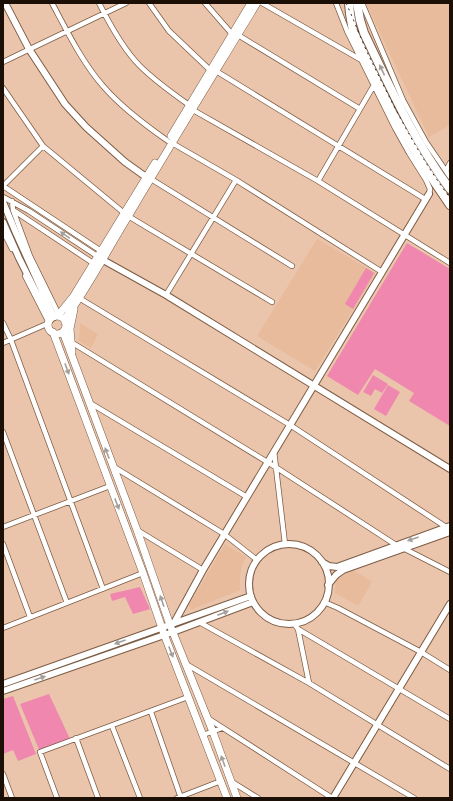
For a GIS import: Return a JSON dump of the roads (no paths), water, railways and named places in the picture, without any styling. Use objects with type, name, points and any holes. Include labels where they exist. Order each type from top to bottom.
[{"type":"highway","points":[[349,3],[350,18],[355,35],[392,112],[412,147],[450,205]]},
{"type":"highway","points":[[357,3],[362,26],[378,52],[412,129],[450,189]]},
{"type":"main road","points":[[235,35],[251,3]]},
{"type":"main road","points":[[227,798],[163,631],[143,573],[52,332],[49,328],[53,319],[73,297],[126,215],[235,35],[258,3]]},
{"type":"main road","points":[[98,258],[77,301],[67,316],[63,332],[173,627],[185,664],[213,732],[237,798]]},
{"type":"main road","points":[[76,370],[71,342],[71,324],[77,301]]},
{"type":"main road","points":[[53,319],[61,317],[65,322]]},
{"type":"main road","points":[[52,332],[57,334],[63,332]]},
{"type":"street","points":[[5,3],[28,49],[64,104],[78,120],[125,162],[292,266]]},
{"type":"street","points":[[52,3],[66,31],[95,76],[110,94],[151,129],[170,142],[236,180],[382,272]]},
{"type":"street","points":[[99,3],[126,49],[140,66],[191,108],[318,181],[450,263]]},
{"type":"street","points":[[3,62],[126,3]]},
{"type":"street","points":[[149,3],[169,31],[213,71],[338,146],[427,196]]},
{"type":"street","points":[[205,3],[235,35],[360,109]]},
{"type":"street","points":[[262,3],[362,61]]},
{"type":"street","points":[[173,627],[224,534],[314,386],[430,189],[402,140],[374,85],[347,31],[336,3]]},
{"type":"street","points":[[362,3],[378,52],[426,142],[450,177]]},
{"type":"street","points":[[318,181],[374,85]]},
{"type":"street","points":[[3,88],[43,146],[126,215],[272,302]]},
{"type":"street","points":[[43,146],[3,186],[98,258]]},
{"type":"street","points":[[446,171],[450,163]]},
{"type":"street","points":[[166,295],[236,180]]},
{"type":"street","points":[[3,197],[29,211],[98,258]]},
{"type":"street","points":[[12,202],[13,210],[53,319]]},
{"type":"street","points":[[3,204],[166,295],[450,469]]},
{"type":"street","points":[[3,204],[53,319]]},
{"type":"street","points":[[3,222],[22,265],[53,319]]},
{"type":"street","points":[[3,230],[39,305],[53,319]]},
{"type":"street","points":[[77,301],[290,425],[449,528]]},
{"type":"street","points":[[3,343],[53,319]]},
{"type":"street","points":[[3,323],[103,589]]},
{"type":"street","points":[[71,342],[268,462],[396,545]]},
{"type":"street","points":[[88,402],[247,497]]},
{"type":"street","points":[[3,432],[67,603]]},
{"type":"street","points":[[274,451],[285,544]]},
{"type":"street","points":[[112,466],[224,534],[257,560]]},
{"type":"street","points":[[3,527],[110,486]]},
{"type":"street","points":[[321,562],[328,566],[337,567],[396,545],[449,528]]},
{"type":"street","points":[[328,585],[336,575],[343,570],[405,549],[449,528]]},
{"type":"street","points":[[137,530],[203,570]]},
{"type":"street","points":[[3,544],[30,617]]},
{"type":"street","points":[[296,627],[319,610],[324,602],[328,585],[326,571],[315,555],[305,548],[297,545],[285,544],[270,549],[257,560],[253,566],[249,577],[249,585],[252,599],[260,612],[270,620],[296,627],[450,719]]},
{"type":"street","points":[[405,549],[450,572]]},
{"type":"street","points":[[3,628],[143,573]]},
{"type":"street","points":[[173,627],[199,622],[252,599]]},
{"type":"street","points":[[3,691],[252,599]]},
{"type":"street","points":[[324,602],[421,652],[450,670]]},
{"type":"street","points":[[207,718],[333,798],[450,604]]},
{"type":"street","points":[[444,614],[450,618]]},
{"type":"street","points":[[199,622],[309,683],[450,769]]},
{"type":"street","points":[[296,627],[309,683]]},
{"type":"street","points":[[3,684],[163,631]]},
{"type":"street","points":[[185,664],[414,798]]},
{"type":"street","points":[[57,798],[40,752],[188,697]]},
{"type":"street","points":[[151,712],[179,798],[221,781]]},
{"type":"street","points":[[112,726],[140,798]]},
{"type":"street","points":[[203,735],[222,728]]},
{"type":"street","points":[[76,738],[98,798]]},
{"type":"street","points":[[3,774],[12,798]]},
{"type":"street","points":[[231,782],[258,798]]},
{"type":"railway","points":[[346,3],[368,54],[396,109],[416,146],[450,198]]}]
